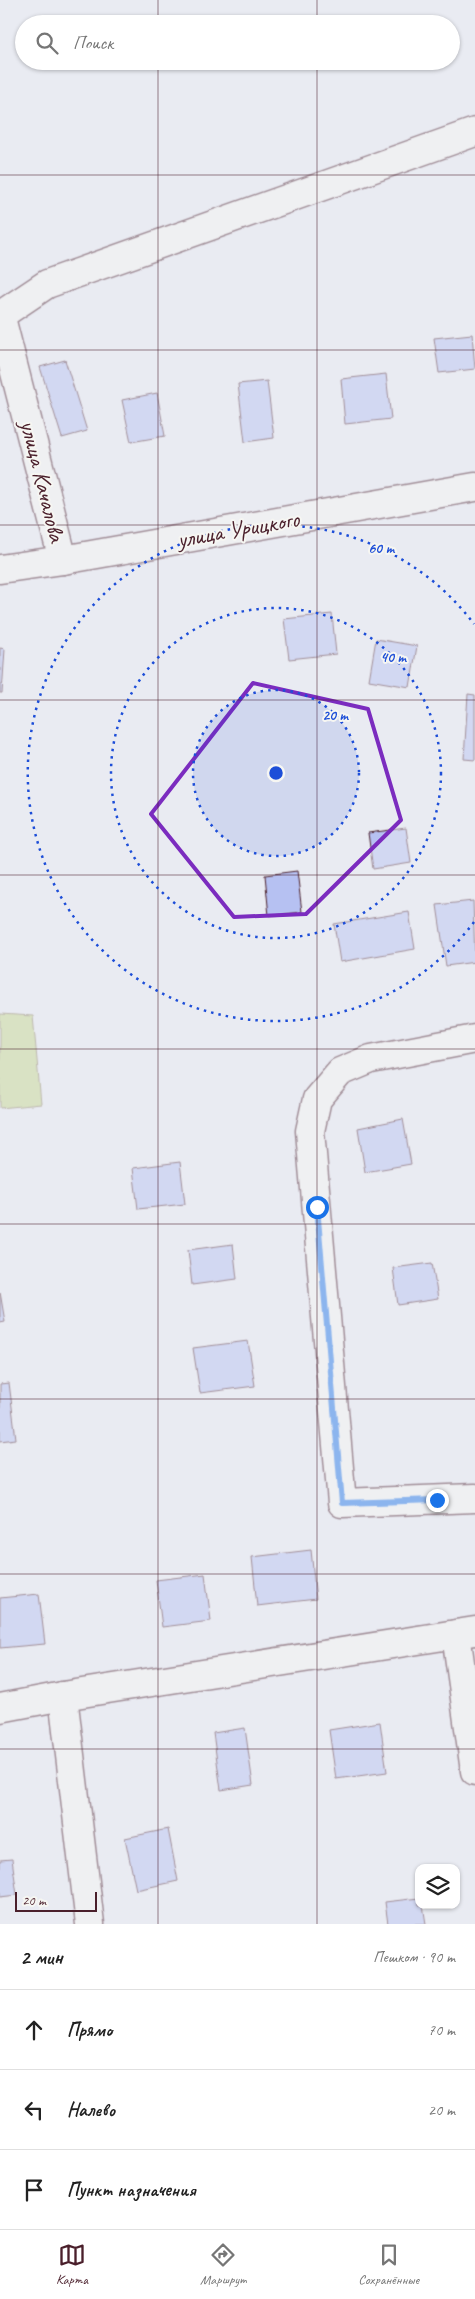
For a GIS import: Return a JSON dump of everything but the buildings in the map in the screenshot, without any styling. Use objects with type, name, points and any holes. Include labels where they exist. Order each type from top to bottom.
[{"type":"street","points":[[0,314],[47,284],[475,132]]},
{"type":"street","name":"улица Качалова","points":[[0,314],[63,560]]},
{"type":"street","name":"улица Урицкого","points":[[0,569],[63,560],[475,487]]},
{"type":"street","points":[[475,1039],[371,1059],[340,1072],[317,1099],[310,1130],[342,1503],[475,1498]]},
{"type":"street","points":[[0,1708],[63,1696],[465,1632],[475,1771]]},
{"type":"street","points":[[63,1696],[90,1924]]},
{"type":"highlighted area","points":[[253,683],[368,709],[401,820],[306,914],[234,917],[151,814]]},
{"type":"green space","points":[[0,1014],[33,1016],[41,1104],[0,1108]]},
{"type":"route","points":[[317,1207],[342,1503],[437,1500]]}]
